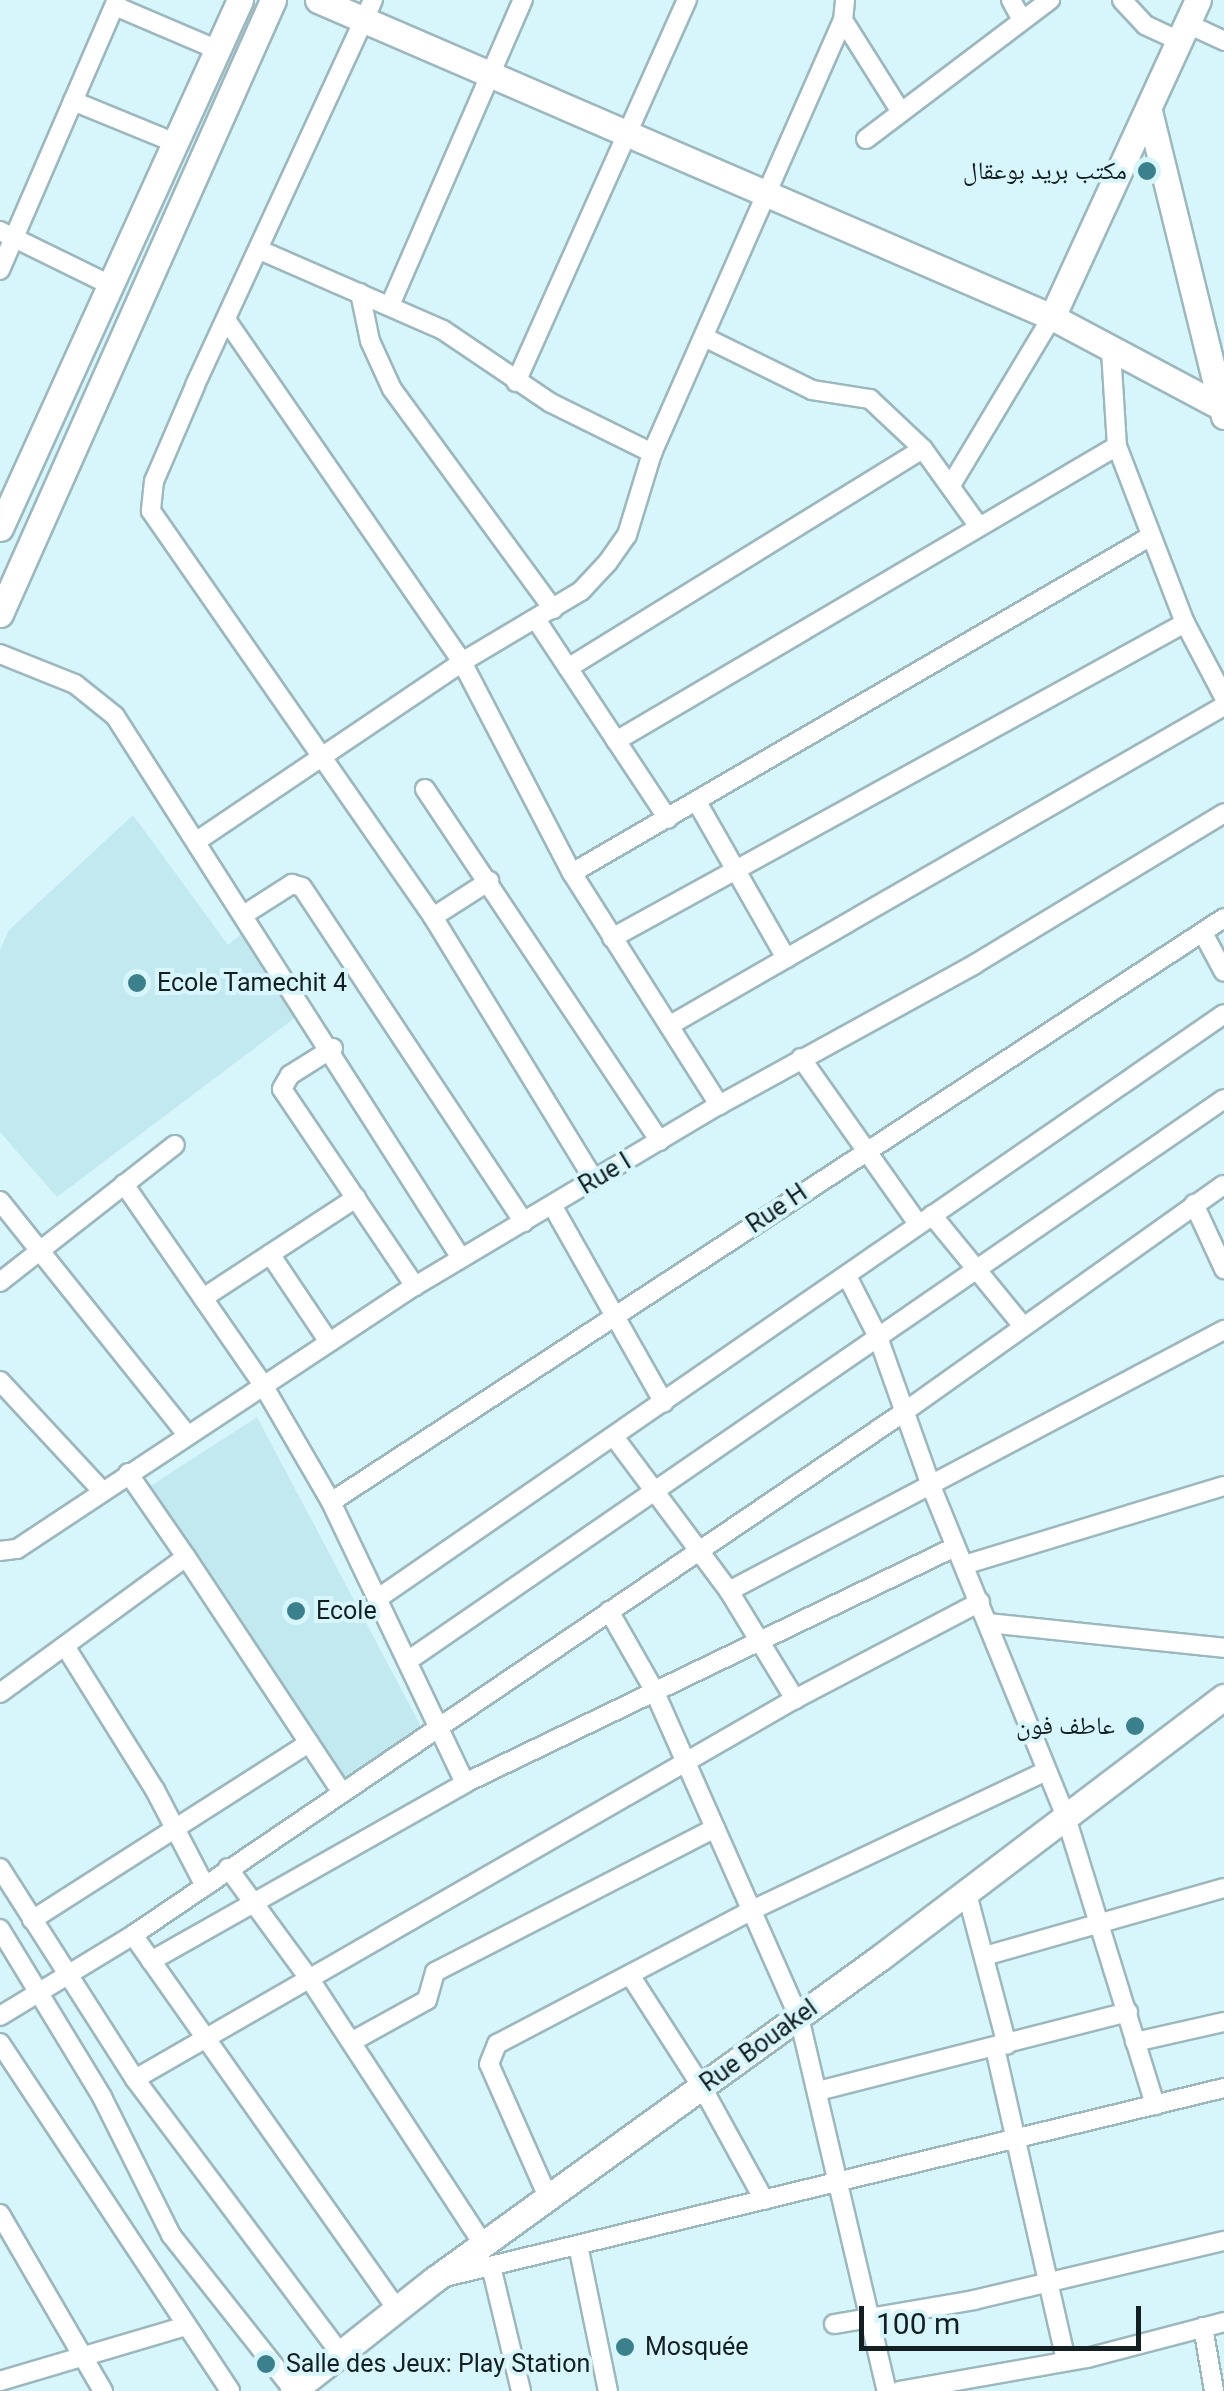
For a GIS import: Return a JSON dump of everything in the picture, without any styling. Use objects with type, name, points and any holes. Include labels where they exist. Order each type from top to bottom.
[{"type":"main road","points":[[0,528],[178,144],[240,0]]},
{"type":"main road","points":[[0,614],[273,0]]},
{"type":"main road","points":[[318,0],[368,10],[628,134],[1052,317],[1222,412]]},
{"type":"main road","points":[[1052,317],[1189,22]]},
{"type":"main road","points":[[1149,111],[1222,412]]},
{"type":"main road","name":"Rue Bouakel","points":[[294,2391],[434,2279],[487,2255],[548,2197],[798,2017],[1224,1699]]},
{"type":"street","points":[[390,303],[522,0]]},
{"type":"street","points":[[516,382],[687,0]]},
{"type":"street","points":[[197,842],[462,662],[581,592],[626,535],[652,453],[843,20],[845,0]]},
{"type":"street","points":[[1011,0],[1022,20]]},
{"type":"street","points":[[866,139],[1050,0]]},
{"type":"street","points":[[1122,0],[1145,25],[1189,22],[1224,41]]},
{"type":"street","points":[[0,270],[7,234],[116,3],[218,50]]},
{"type":"street","points":[[368,10],[262,251],[154,481],[151,511],[155,525],[434,917],[594,1180]]},
{"type":"street","points":[[843,20],[902,112]]},
{"type":"street","points":[[73,101],[178,144]]},
{"type":"street","points":[[7,234],[110,284]]},
{"type":"street","points":[[262,251],[390,303],[443,330],[516,382],[652,453]]},
{"type":"street","points":[[360,292],[370,341],[392,389],[553,609]]},
{"type":"street","points":[[951,485],[1052,317]]},
{"type":"street","points":[[228,321],[462,662],[572,873],[672,1024],[719,1105]]},
{"type":"street","points":[[706,338],[812,390],[861,394],[923,449],[977,524]]},
{"type":"street","points":[[1112,351],[1117,446],[1185,622],[1224,697]]},
{"type":"street","points":[[616,741],[977,524],[1117,446]]},
{"type":"street","points":[[568,668],[923,449]]},
{"type":"street","points":[[572,873],[1151,536]]},
{"type":"street","points":[[537,621],[668,819]]},
{"type":"street","points":[[612,938],[1185,622]]},
{"type":"street","points":[[0,654],[101,702],[333,1048],[461,1258]]},
{"type":"street","points":[[672,1024],[1224,706]]},
{"type":"street","points":[[425,789],[660,1141]]},
{"type":"street","points":[[697,802],[786,958]]},
{"type":"street","name":"Rue I","points":[[0,1551],[17,1549],[186,1433],[414,1286],[801,1058],[976,964],[1224,814]]},
{"type":"street","points":[[434,917],[488,881]]},
{"type":"street","points":[[245,914],[292,884],[302,887],[524,1222]]},
{"type":"street","name":"Rue H","points":[[331,1502],[618,1318],[866,1149],[1224,918]]},
{"type":"street","points":[[1203,933],[1224,972]]},
{"type":"street","points":[[377,1598],[616,1438],[1224,1014]]},
{"type":"street","points":[[333,1048],[290,1075],[282,1089],[414,1286]]},
{"type":"street","points":[[801,1058],[866,1149],[1022,1326]]},
{"type":"street","points":[[409,1660],[1224,1099]]},
{"type":"street","points":[[0,1282],[175,1145]]},
{"type":"street","points":[[124,1184],[263,1384],[331,1502],[465,1783]]},
{"type":"street","points":[[0,2016],[133,1935],[440,1728],[904,1412],[1224,1185]]},
{"type":"street","points":[[203,1298],[356,1198]]},
{"type":"street","points":[[0,1201],[186,1433]]},
{"type":"street","points":[[1194,1204],[1224,1269]]},
{"type":"street","points":[[552,1206],[664,1403]]},
{"type":"street","points":[[270,1254],[329,1342]]},
{"type":"street","points":[[848,1278],[878,1338],[930,1486],[1065,1814],[1102,1922],[1155,2105]]},
{"type":"street","points":[[729,1591],[1224,1330]]},
{"type":"street","points":[[0,1381],[102,1492]]},
{"type":"street","points":[[616,1438],[729,1591],[795,1699]]},
{"type":"street","points":[[128,1473],[342,1793]]},
{"type":"street","points":[[964,1565],[1224,1486]]},
{"type":"street","points":[[152,1961],[465,1783],[652,1688],[955,1547]]},
{"type":"street","points":[[0,1692],[186,1557]]},
{"type":"street","points":[[134,2079],[312,1981],[795,1699],[980,1602]]},
{"type":"street","points":[[610,1611],[652,1688],[798,2017],[887,2391]]},
{"type":"street","points":[[988,1623],[1224,1648]]},
{"type":"street","points":[[65,1646],[178,1831],[205,1886]]},
{"type":"street","points":[[32,1920],[178,1831],[309,1743]]},
{"type":"street","points":[[548,2197],[488,2056],[497,2044],[752,1910],[1046,1771]]},
{"type":"street","points":[[351,2042],[427,2000],[435,1972],[715,1828]]},
{"type":"street","points":[[0,1868],[134,2079],[341,2354]]},
{"type":"street","points":[[228,1868],[312,1981],[487,2255],[521,2391]]},
{"type":"street","points":[[985,1956],[1224,1888]]},
{"type":"street","points":[[966,1890],[985,1956],[1018,2138],[1066,2360]]},
{"type":"street","points":[[0,1929],[42,1991],[171,2235],[294,2391]]},
{"type":"street","points":[[133,1935],[398,2311]]},
{"type":"street","points":[[630,1975],[702,2087],[764,2200]]},
{"type":"street","points":[[818,2091],[1128,2012]]},
{"type":"street","points":[[1135,2042],[1224,2022]]},
{"type":"street","points":[[0,2043],[182,2326],[230,2391]]},
{"type":"street","points":[[487,2255],[578,2245],[1224,2088]]},
{"type":"street","points":[[0,2214],[8,2246],[103,2391]]},
{"type":"street","points":[[834,2324],[1050,2282],[1224,2242]]},
{"type":"street","points":[[578,2245],[608,2391]]},
{"type":"street","points":[[899,2391],[1066,2360],[1224,2322]]},
{"type":"street","points":[[0,2380],[182,2326]]},
{"type":"street","points":[[1203,2326],[1214,2391]]},
{"type":"street","points":[[1006,2370],[1009,2391]]},
{"type":"shaded area","name":"Ecole Tamechit 4","points":[[133,815],[228,945],[241,934],[296,1017],[57,1197],[0,1132],[0,950],[9,930]]},
{"type":"shaded area","name":"Ecole","points":[[257,1417],[425,1734],[346,1780],[149,1487]]},
{"type":"place","name":"مكتب بريد بوعقال","points":[[1147,171]]},
{"type":"place","name":"Ecole Tamechit 4","points":[[137,983]]},
{"type":"place","name":"Ecole","points":[[296,1611]]},
{"type":"place","name":"عاطف فون","points":[[1135,1726]]},
{"type":"place","name":"Mosquée","points":[[625,2347]]},
{"type":"place","name":"Salle des Jeux: Play Station","points":[[266,2364]]}]
